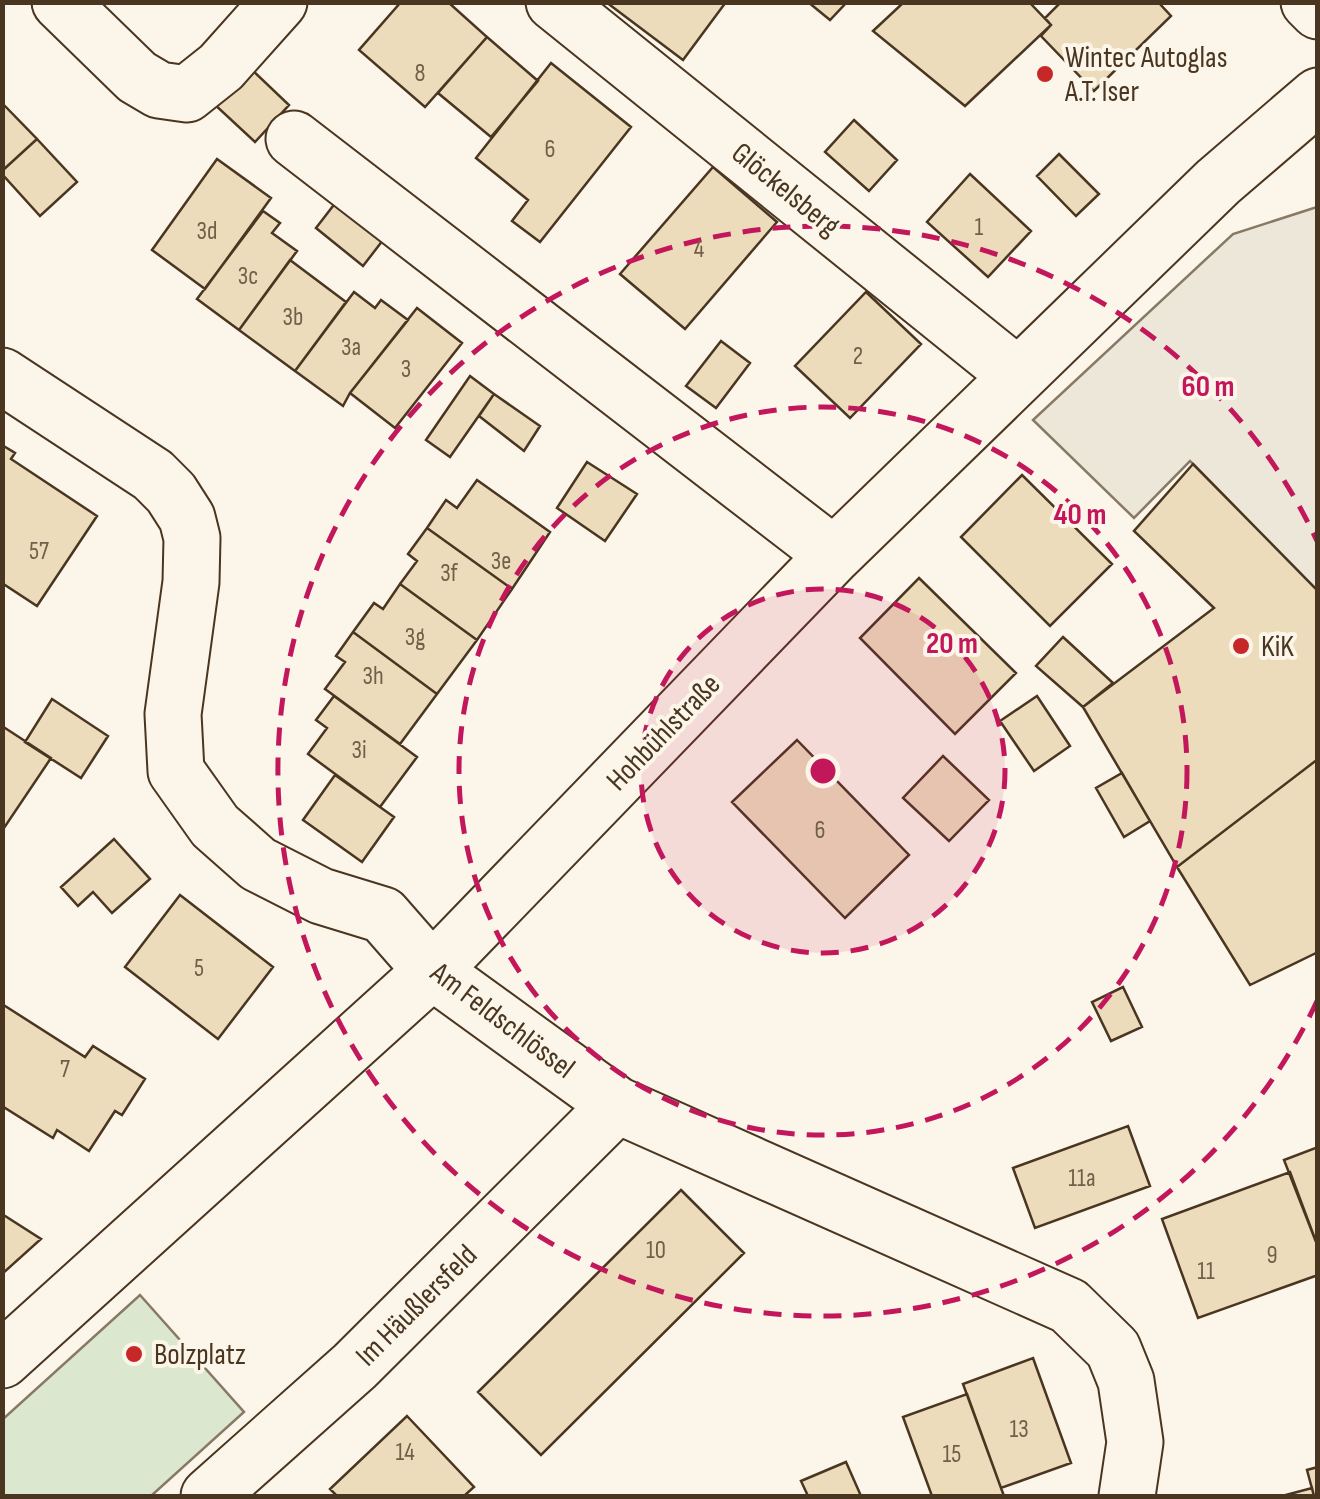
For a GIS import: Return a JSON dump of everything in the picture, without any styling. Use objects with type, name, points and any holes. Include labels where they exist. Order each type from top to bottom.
[{"type":"street","points":[[60,2],[136,77],[158,90],[187,94],[221,67],[280,2]]},
{"type":"street","name":"Glöckelsberg","points":[[554,2],[1017,375]]},
{"type":"street","points":[[1309,2],[1318,11]]},
{"type":"street","name":"Hohbühlstraße","points":[[2,1360],[432,972],[834,555],[1218,182],[1318,96]]},
{"type":"street","points":[[294,139],[834,555]]},
{"type":"street","name":"Am Feldschlössel","points":[[2,376],[152,475],[172,493],[187,518],[192,538],[191,582],[173,714],[176,772],[216,826],[258,864],[322,896],[383,915],[432,972],[617,1105],[1069,1306],[1113,1349],[1126,1381],[1135,1442],[1127,1496]]},
{"type":"street","name":"Im Häußlersfeld","points":[[209,1496],[355,1366],[617,1105]]},
{"type":"green space","name":"Bolzplatz","points":[[140,1295],[244,1412],[151,1496],[3,1496],[3,1419]]},
{"type":"shaded area","points":[[1317,207],[1317,591],[1190,461],[1134,518],[1033,420],[1233,234]]},
{"type":"building","points":[[401,2],[448,2],[487,37],[425,107],[359,50]]},
{"type":"building","points":[[606,2],[726,2],[683,60]]},
{"type":"building","points":[[808,2],[847,2],[830,20]]},
{"type":"building","points":[[904,2],[1029,2],[1051,25],[965,106],[873,31]]},
{"type":"building","points":[[1061,2],[1158,2],[1171,16],[1094,91],[1041,36],[1051,25],[1045,18]]},
{"type":"building","points":[[487,37],[538,81],[491,137],[438,93]]},
{"type":"building","points":[[551,63],[631,127],[540,242],[512,221],[528,200],[476,158]]},
{"type":"building","points":[[248,66],[289,105],[255,142],[213,103]]},
{"type":"building","points":[[2,103],[37,139],[2,171]]},
{"type":"building","points":[[854,120],[897,160],[869,191],[825,152]]},
{"type":"building","points":[[37,139],[77,182],[40,216],[2,174]]},
{"type":"building","points":[[1059,154],[1099,194],[1076,216],[1037,176]]},
{"type":"building","points":[[217,159],[271,198],[205,289],[152,250]]},
{"type":"building","points":[[713,167],[777,222],[685,329],[620,274]]},
{"type":"building","points":[[970,174],[1031,231],[988,277],[927,222]]},
{"type":"building","points":[[343,193],[390,231],[363,266],[316,228]]},
{"type":"building","points":[[263,211],[280,223],[272,233],[297,251],[239,330],[197,299]]},
{"type":"building","points":[[290,260],[346,302],[295,371],[239,330]]},
{"type":"building","points":[[354,292],[375,308],[381,300],[408,320],[343,406],[295,371]]},
{"type":"building","points":[[866,292],[921,344],[850,418],[795,366]]},
{"type":"building","points":[[417,308],[462,343],[395,428],[350,393]]},
{"type":"building","points":[[721,341],[750,363],[716,408],[686,386]]},
{"type":"building","points":[[470,376],[494,394],[450,457],[426,440]]},
{"type":"building","points":[[494,394],[540,426],[524,451],[479,416]]},
{"type":"building","points":[[2,445],[15,453],[11,459],[97,516],[37,606],[2,583]]},
{"type":"building","points":[[587,462],[637,494],[605,541],[557,508]]},
{"type":"building","name":"KiK","points":[[1193,464],[1318,591],[1318,759],[1177,867],[1083,707],[1214,608],[1134,531]]},
{"type":"building","points":[[1022,475],[1112,564],[1050,626],[961,537]]},
{"type":"building","points":[[477,480],[550,532],[512,589],[427,528],[446,500],[457,508]]},
{"type":"building","points":[[427,528],[512,589],[477,640],[400,584],[417,561],[408,554]]},
{"type":"building","points":[[919,578],[1016,673],[955,734],[860,638]]},
{"type":"building","points":[[400,584],[477,640],[437,694],[353,632],[374,603],[383,609]]},
{"type":"building","points":[[353,632],[437,694],[400,744],[325,689],[345,662],[336,656]]},
{"type":"building","points":[[1063,637],[1113,683],[1083,707],[1036,666]]},
{"type":"building","points":[[334,696],[417,757],[380,807],[308,754],[327,728],[316,720]]},
{"type":"building","points":[[1037,696],[1070,746],[1034,771],[1000,721]]},
{"type":"building","points":[[52,699],[108,736],[81,778],[25,742]]},
{"type":"building","points":[[2,726],[51,758],[2,831]]},
{"type":"building","points":[[797,740],[909,855],[845,918],[732,802]]},
{"type":"building","points":[[943,756],[989,800],[949,841],[903,798]]},
{"type":"building","points":[[1318,759],[1318,952],[1250,985],[1177,867]]},
{"type":"building","points":[[1122,773],[1150,821],[1124,837],[1096,788]]},
{"type":"building","points":[[335,775],[394,817],[362,862],[303,820]]},
{"type":"building","points":[[114,839],[150,879],[112,913],[93,892],[78,906],[61,887]]},
{"type":"building","points":[[180,895],[273,967],[218,1039],[125,967]]},
{"type":"building","points":[[1123,987],[1142,1027],[1111,1041],[1092,1002]]},
{"type":"building","points":[[2,1004],[85,1057],[93,1046],[145,1079],[122,1115],[115,1111],[89,1151],[57,1130],[53,1138],[2,1106]]},
{"type":"building","points":[[1128,1126],[1150,1186],[1035,1228],[1013,1168]]},
{"type":"building","points":[[1318,1147],[1318,1247],[1284,1160]]},
{"type":"building","points":[[1290,1172],[1318,1247],[1318,1275],[1198,1318],[1162,1219]]},
{"type":"building","points":[[681,1190],[744,1253],[541,1455],[478,1392]]},
{"type":"building","points":[[2,1214],[41,1239],[2,1274]]},
{"type":"building","points":[[1033,1358],[1071,1463],[1001,1488],[963,1384]]},
{"type":"building","points":[[967,1394],[1004,1496],[932,1496],[903,1417]]},
{"type":"building","points":[[407,1416],[474,1487],[464,1496],[337,1496],[330,1489]]},
{"type":"building","points":[[846,1462],[861,1496],[808,1496],[801,1481]]},
{"type":"building","points":[[1318,1467],[1318,1496],[1314,1496],[1307,1470]]},
{"type":"building","points":[[1312,1488],[1314,1496],[1282,1496]]},
{"type":"place","name":"Wintec Autoglas A.T. Iser","points":[[1045,74]]},
{"type":"place","name":"KiK","points":[[1241,646]]},
{"type":"place","name":"Bolzplatz","points":[[134,1354]]}]
